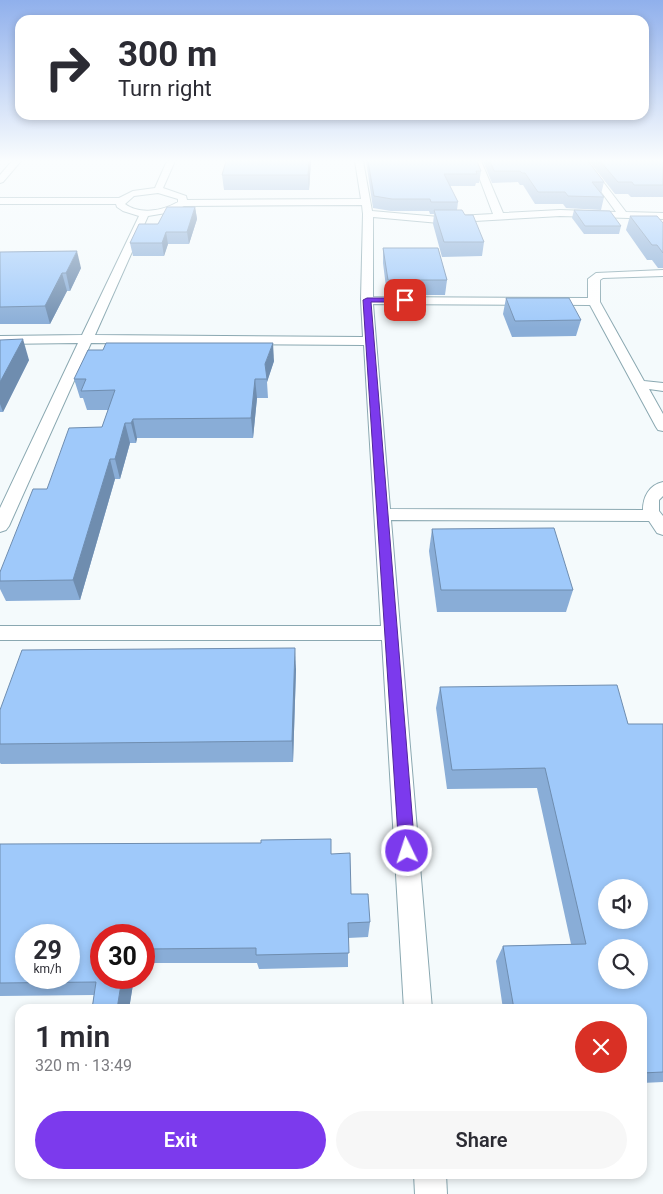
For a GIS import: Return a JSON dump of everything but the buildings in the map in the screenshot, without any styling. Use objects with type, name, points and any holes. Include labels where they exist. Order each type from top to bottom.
[{"type":"street","points":[[0,526],[143,217]]},
{"type":"street","points":[[367,217],[367,300],[418,1004]]},
{"type":"street","points":[[403,217],[439,220],[488,217]]},
{"type":"street","points":[[663,274],[600,275],[594,278],[594,302],[663,427]]},
{"type":"street","points":[[367,300],[594,302]]},
{"type":"street","points":[[0,340],[370,341]]},
{"type":"street","points":[[639,384],[663,387]]},
{"type":"street","points":[[658,523],[651,511],[651,499],[663,487]]},
{"type":"street","points":[[383,514],[658,523]]},
{"type":"street","points":[[0,634],[392,633]]},
{"type":"street","points":[[430,1179],[431,1194]]},
{"type":"route","points":[[405,300],[367,300],[407,851]]}]
